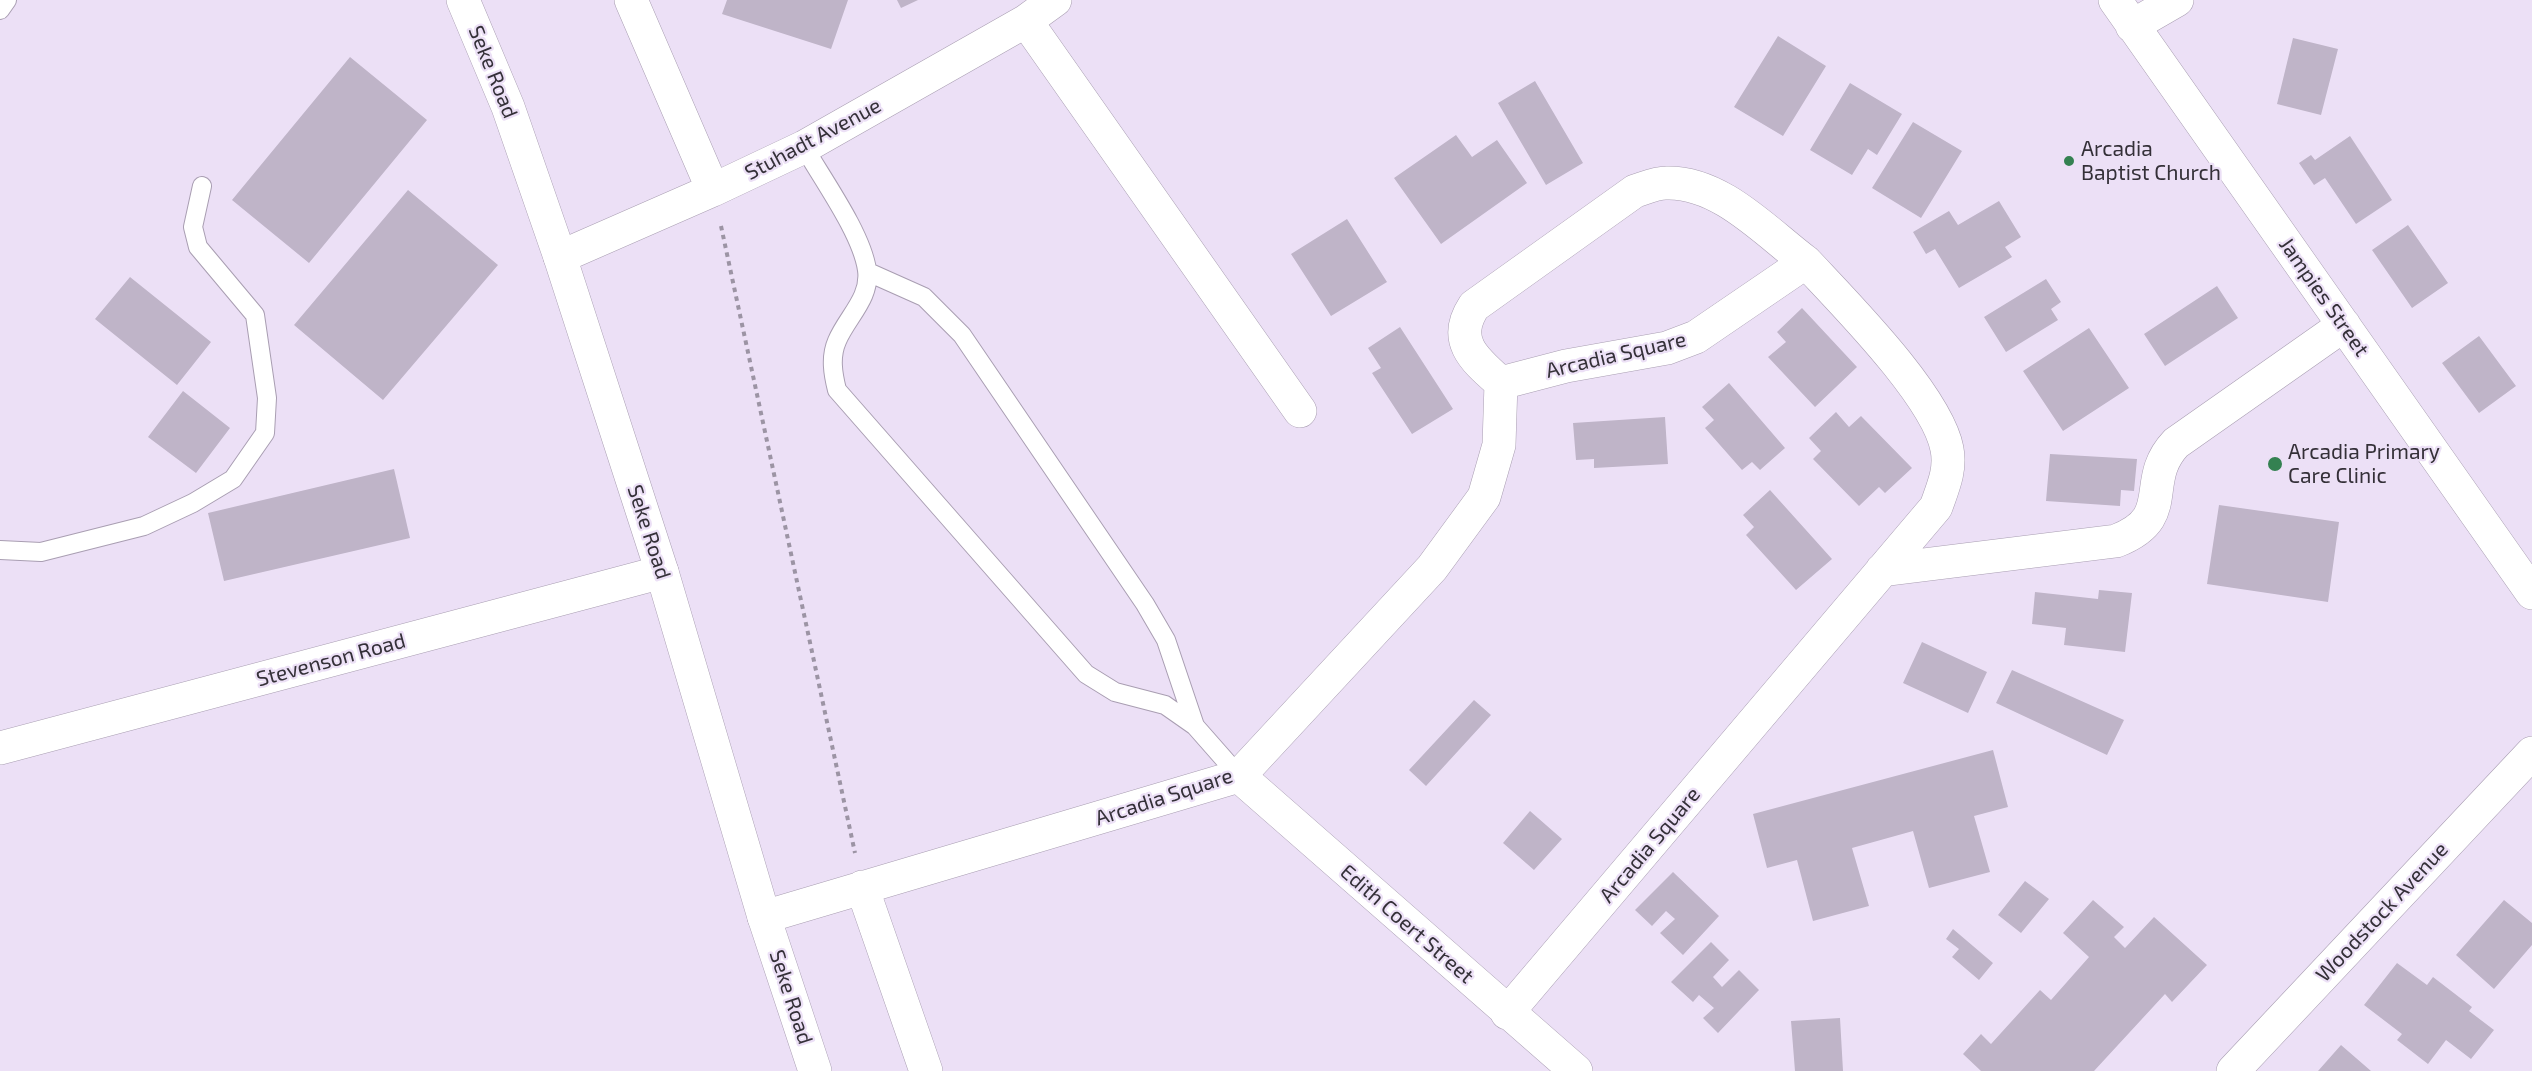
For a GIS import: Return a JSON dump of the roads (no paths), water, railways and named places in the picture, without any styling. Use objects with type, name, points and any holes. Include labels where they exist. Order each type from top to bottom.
[{"type":"street","name":"Seke Road","points":[[463,0],[508,107],[560,257],[662,572],[764,917],[815,1071]]},
{"type":"street","points":[[631,0],[713,190]]},
{"type":"street","points":[[2124,13],[2177,0]]},
{"type":"street","name":"Stuhadt Avenue","points":[[560,257],[713,190],[804,147],[1026,21],[1053,1]]},
{"type":"street","name":"Jampies Street","points":[[2124,13],[2344,325],[2528,576]]},
{"type":"street","points":[[1026,21],[1300,411]]},
{"type":"street","points":[[1501,383],[1477,361],[1465,341],[1465,320],[1474,306],[1635,191],[1665,183],[1691,186],[1722,198],[1806,262]]},
{"type":"street","name":"Arcadia Square","points":[[764,917],[1239,776],[1432,568],[1484,497],[1499,445],[1501,383],[1566,366],[1667,348],[1696,337],[1806,262],[1870,331],[1933,413],[1947,448],[1948,476],[1936,507],[1507,1012]]},
{"type":"street","points":[[1882,570],[2116,541],[2136,533],[2153,514],[2165,455],[2176,443],[2344,325]]},
{"type":"street","name":"Stevenson Road","points":[[0,748],[662,572]]},
{"type":"street","name":"Woodstock Avenue","points":[[2233,1071],[2532,753]]},
{"type":"street","name":"Edith Coert Street","points":[[1239,776],[1576,1071]]},
{"type":"street","points":[[862,887],[926,1071]]},
{"type":"lane","points":[[0,10],[7,0]]},
{"type":"lane","points":[[804,147],[860,244],[868,272],[862,302],[837,341],[832,368],[837,390],[1086,674],[1115,692],[1165,705],[1195,726],[1239,776]]},
{"type":"lane","points":[[0,550],[41,552],[144,526],[193,503],[234,479],[265,433],[267,398],[255,315],[198,247],[193,227],[202,186]]},
{"type":"lane","points":[[868,272],[924,297],[962,335],[1145,604],[1166,640],[1195,726]]},
{"type":"place","name":"Arcadia Baptist Church","points":[[2069,161]]},
{"type":"place","name":"Arcadia Primary Care Clinic","points":[[2275,464]]}]
